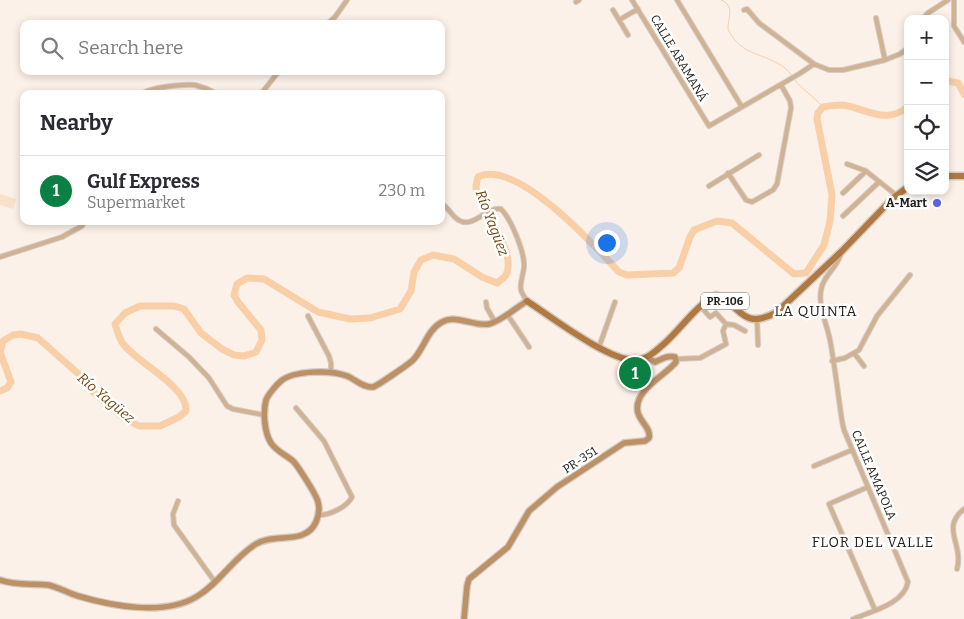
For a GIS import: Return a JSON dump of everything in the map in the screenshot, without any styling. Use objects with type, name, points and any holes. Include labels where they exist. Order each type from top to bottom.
[{"type":"main road","points":[[949,176],[964,176]]},
{"type":"main road","name":"PR-106","points":[[648,357],[716,295],[744,317],[768,318],[777,312],[842,251],[896,195],[904,190]]},
{"type":"main road","points":[[0,580],[8,583],[50,585],[78,596],[110,604],[140,607],[171,606],[184,603],[204,592],[237,559],[257,543],[269,539],[299,537],[306,534],[315,524],[319,515],[318,501],[295,463],[272,444],[268,436],[264,415],[267,398],[281,381],[294,374],[331,372],[346,376],[366,386],[374,387],[413,360],[431,332],[442,322],[453,319],[488,325],[527,301],[598,347],[617,357],[638,360],[648,357],[655,362],[669,356],[676,359]]},
{"type":"main road","name":"PR-351","points":[[464,619],[466,586],[469,579],[508,547],[529,511],[572,476],[620,446],[632,442],[645,441],[648,438],[649,431],[638,412],[641,394],[674,365],[676,359]]},
{"type":"street","points":[[332,20],[347,0]]},
{"type":"street","name":"CALLE ARAMANÁ","points":[[632,0],[709,126],[742,107]]},
{"type":"street","points":[[677,0],[742,107],[814,64]]},
{"type":"street","points":[[925,15],[948,0]]},
{"type":"street","points":[[954,0],[954,26],[964,42]]},
{"type":"street","points":[[619,20],[638,9]]},
{"type":"street","points":[[744,10],[747,9],[759,23],[814,64],[835,70],[885,60],[904,51]]},
{"type":"street","points":[[613,10],[628,35]]},
{"type":"street","points":[[876,18],[885,60]]},
{"type":"street","points":[[725,78],[731,74]]},
{"type":"street","points":[[264,90],[276,75]]},
{"type":"street","points":[[150,90],[191,85],[208,90]]},
{"type":"street","points":[[728,173],[746,200],[752,202],[773,190],[777,184],[791,108],[781,85]]},
{"type":"street","points":[[709,186],[759,155]]},
{"type":"street","points":[[848,164],[866,170],[896,195]]},
{"type":"street","points":[[843,193],[866,170]]},
{"type":"street","points":[[843,216],[879,182]]},
{"type":"street","points":[[445,205],[457,219],[464,222],[469,222],[494,209],[501,209],[505,212],[521,250],[524,264],[521,290],[527,301]]},
{"type":"street","points":[[0,257],[62,237],[82,225]]},
{"type":"street","name":"CALLE AMAPOLA","points":[[842,251],[838,264],[829,274],[820,292],[824,321],[830,338],[842,421],[852,450],[908,582],[906,590],[900,598],[853,619]]},
{"type":"street","points":[[832,361],[854,353],[862,345],[877,316],[910,275]]},
{"type":"street","points":[[486,302],[487,308],[495,322]]},
{"type":"street","points":[[598,347],[615,302]]},
{"type":"street","points":[[701,307],[710,317],[716,313],[726,324],[734,325],[744,331]]},
{"type":"street","points":[[507,314],[529,348]]},
{"type":"street","points":[[308,316],[329,356],[331,372]]},
{"type":"street","points":[[757,319],[758,345]]},
{"type":"street","points":[[676,359],[700,358],[726,344],[723,331],[726,324]]},
{"type":"street","points":[[156,329],[189,357],[209,378],[227,406],[264,415]]},
{"type":"street","points":[[854,353],[864,366]]},
{"type":"street","points":[[296,408],[324,441],[352,497],[349,502],[334,512],[319,515]]},
{"type":"street","points":[[814,466],[852,450]]},
{"type":"street","points":[[868,487],[829,504],[875,610]]},
{"type":"street","points":[[178,501],[173,514],[174,525],[215,582]]},
{"type":"street","points":[[957,569],[960,552],[954,534],[953,523],[956,516],[964,509]]},
{"type":"shaded area","points":[[0,194],[16,199],[13,209],[0,205]]},
{"type":"waterway","points":[[721,0],[728,5],[730,12],[728,29],[739,45],[785,68],[797,83],[823,107]]},
{"type":"waterway","name":"Río Yagüez","points":[[949,81],[958,83],[964,94]]},
{"type":"waterway","name":"Río Yagüez","points":[[0,391],[7,388],[11,382],[0,352],[3,341],[13,335],[21,334],[38,338],[83,378],[93,392],[124,418],[139,426],[160,426],[179,417],[186,411],[184,402],[171,384],[131,352],[119,338],[115,324],[125,313],[140,306],[174,306],[184,309],[201,333],[222,349],[234,355],[244,356],[256,352],[262,340],[261,330],[234,295],[237,284],[247,278],[264,279],[318,312],[350,319],[370,318],[400,309],[411,291],[414,272],[421,260],[433,255],[454,259],[482,277],[497,283],[506,275],[508,265],[507,254],[479,197],[476,188],[478,177],[494,175],[513,180],[533,192],[574,226],[619,272],[627,275],[673,273],[679,268],[694,230],[717,221],[732,223],[794,274],[806,273],[824,245],[830,221],[832,195],[817,119],[818,113],[823,107],[843,105],[883,115],[891,115],[904,109]]},
{"type":"place","name":"A-Mart","points":[[937,203]]},
{"type":"place","name":"Gulf Express","points":[[635,373]]},
{"type":"district","name":"LA QUINTA","points":[[816,311]]},
{"type":"district","name":"FLOR DEL VALLE","points":[[873,542]]}]
